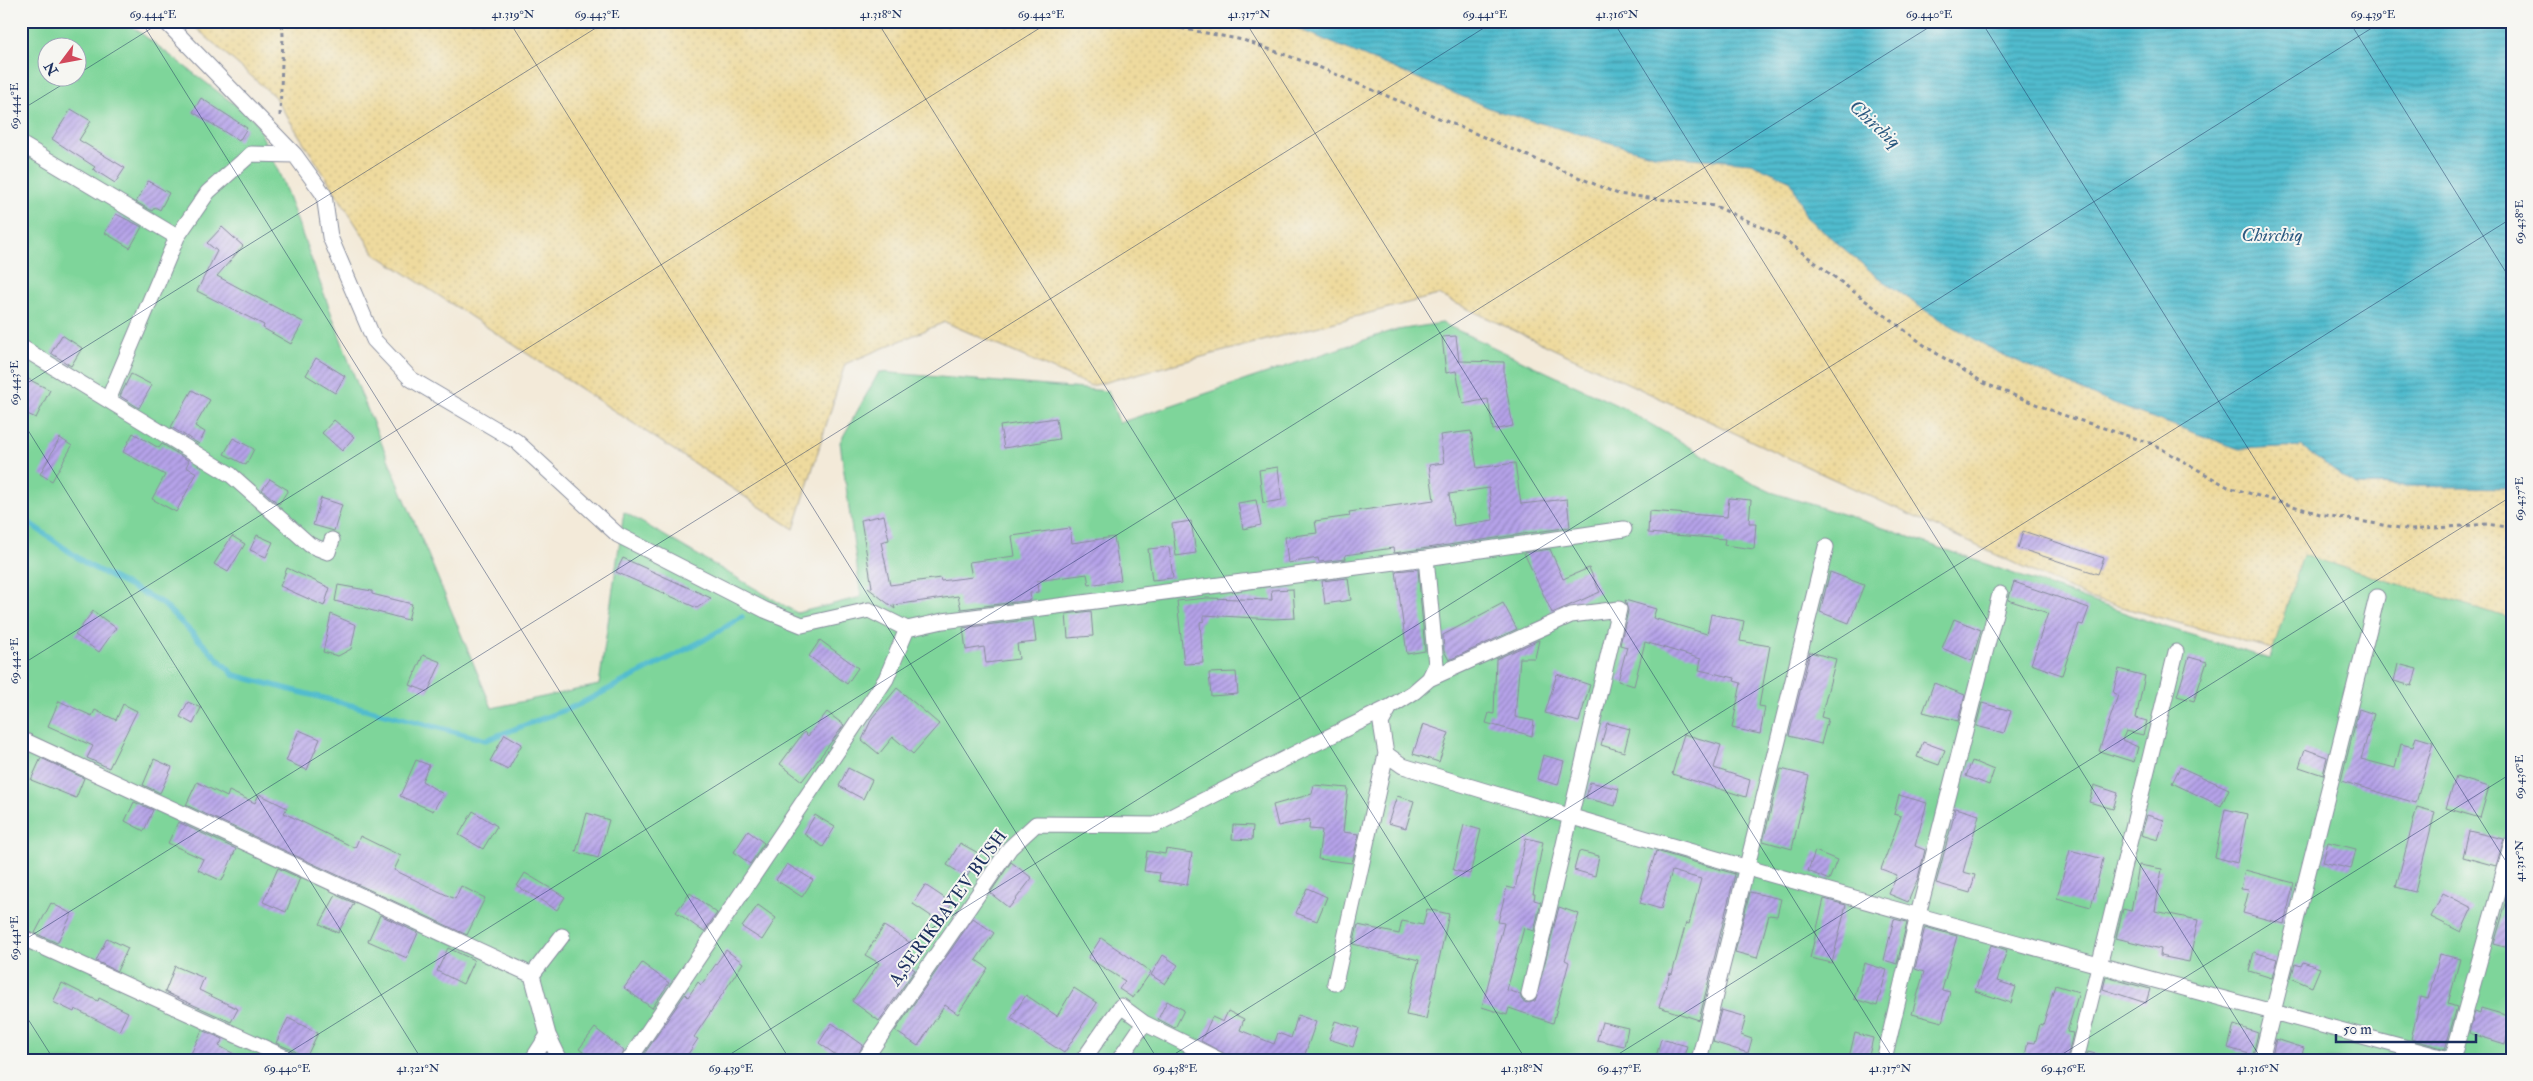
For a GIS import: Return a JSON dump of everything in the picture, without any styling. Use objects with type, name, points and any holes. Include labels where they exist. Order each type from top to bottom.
[{"type":"street","points":[[165,21],[280,139],[324,195],[330,237],[374,340],[411,380],[516,441],[618,535],[765,610],[802,625],[869,610],[907,628],[943,620],[1426,558],[1624,529]]},
{"type":"street","points":[[21,144],[177,237]]},
{"type":"street","points":[[108,400],[177,237],[208,192],[252,154],[294,155]]},
{"type":"street","points":[[21,347],[231,475],[310,545],[328,552],[332,540]]},
{"type":"street","points":[[1699,1060],[1826,547]]},
{"type":"street","points":[[1426,558],[1436,665],[1429,679]]},
{"type":"street","points":[[1884,1060],[1918,915],[2000,594]]},
{"type":"street","points":[[2261,1060],[2377,597]]},
{"type":"street","name":"A,SERIKBAYEV BUSH","points":[[864,1060],[1010,848],[1036,824],[1155,825],[1390,707],[1414,692],[1429,679],[1571,615],[1619,609],[1570,818]]},
{"type":"street","points":[[629,1060],[886,679],[907,628]]},
{"type":"street","points":[[2076,1060],[2101,965],[2176,652]]},
{"type":"street","points":[[1335,983],[1386,754],[1381,723],[1390,707]]},
{"type":"street","points":[[21,740],[532,975]]},
{"type":"street","points":[[1386,754],[1403,766],[1570,818],[2452,1060],[2512,843]]},
{"type":"street","points":[[1529,994],[1570,818]]},
{"type":"street","points":[[21,936],[291,1060]]},
{"type":"street","points":[[532,975],[562,936]]},
{"type":"street","points":[[532,975],[548,1035],[560,1060]]},
{"type":"street","points":[[1083,1060],[1121,1006],[1144,1023],[1219,1060]]},
{"type":"street","points":[[1119,1060],[1144,1023]]},
{"type":"street","points":[[532,1060],[548,1035]]},
{"type":"path","points":[[280,139],[284,35],[282,21]]},
{"type":"path","points":[[1142,21],[1242,40],[1314,65],[1618,194],[1715,206],[1779,235],[1928,348],[1984,383],[2060,414],[2153,444],[2228,487],[2320,514],[2411,530],[2487,524],[2512,528]]},
{"type":"sand","points":[[188,21],[2512,21],[2512,716],[2089,598],[1438,295],[1091,386],[945,322],[845,364],[794,529],[374,253],[274,96]]},
{"type":"green space","points":[[21,21],[125,21],[255,120],[283,182],[361,394],[492,708],[599,685],[624,512],[797,613],[861,597],[840,442],[879,372],[1108,391],[1119,423],[1391,331],[1442,323],[1623,408],[1748,481],[1771,492],[1855,518],[2162,626],[2270,659],[2303,555],[2512,619],[2512,1060],[21,1060]]},
{"type":"water","name":"Chirchiq","points":[[1279,21],[2512,21],[2512,488],[2355,485],[2301,446],[2239,449],[2111,403],[1997,352],[1926,311],[1874,274],[1806,217],[1791,181],[1751,163],[1654,155],[1497,111]]},
{"type":"building","points":[[201,98],[247,128],[239,141],[193,112]]},
{"type":"building","points":[[71,109],[91,121],[79,140],[125,168],[115,183],[93,169],[95,167],[52,139]]},
{"type":"building","points":[[148,181],[169,193],[160,210],[155,207],[152,211],[136,202]]},
{"type":"building","points":[[116,214],[142,227],[130,248],[105,233]]},
{"type":"building","points":[[222,227],[243,246],[217,276],[303,322],[291,344],[263,328],[264,325],[197,291],[217,251],[207,243]]},
{"type":"building","points":[[62,335],[82,348],[71,366],[51,353]]},
{"type":"building","points":[[1456,336],[1459,361],[1504,362],[1504,376],[1513,426],[1493,430],[1488,399],[1463,404],[1456,371],[1446,373],[1442,337]]},
{"type":"building","points":[[316,358],[345,376],[335,393],[306,375]]},
{"type":"building","points":[[131,374],[152,385],[139,408],[120,396]]},
{"type":"building","points":[[28,379],[50,390],[36,418],[21,411],[21,392]]},
{"type":"building","points":[[192,390],[210,400],[195,426],[205,432],[199,444],[171,427]]},
{"type":"building","points":[[1056,418],[1059,439],[1004,448],[1000,426]]},
{"type":"building","points":[[334,420],[354,437],[342,451],[322,433]]},
{"type":"building","points":[[1471,431],[1477,468],[1515,463],[1521,504],[1567,499],[1570,527],[1394,553],[1393,548],[1345,555],[1346,559],[1319,562],[1318,558],[1288,563],[1285,537],[1317,533],[1315,521],[1350,516],[1349,512],[1434,500],[1429,465],[1444,463],[1440,435]],"holes":[[[1489,488],[1493,520],[1454,526],[1449,494]]]},
{"type":"building","points":[[133,433],[159,448],[162,444],[189,461],[186,467],[197,473],[176,512],[152,499],[165,475],[123,452]]},
{"type":"building","points":[[60,438],[72,446],[52,481],[40,474]]},
{"type":"building","points":[[233,438],[254,449],[246,465],[224,454]]},
{"type":"building","points":[[1278,467],[1282,500],[1263,503],[1259,470]]},
{"type":"building","points":[[270,479],[288,490],[279,504],[262,490]]},
{"type":"building","points":[[321,498],[342,505],[334,531],[313,525]]},
{"type":"building","points":[[1729,498],[1751,500],[1749,523],[1756,523],[1754,549],[1724,545],[1725,539],[1648,533],[1649,511],[1727,517]]},
{"type":"building","points":[[1256,500],[1261,525],[1243,529],[1238,503]]},
{"type":"building","points":[[884,515],[889,540],[881,542],[890,585],[940,578],[941,581],[972,577],[969,562],[1015,556],[1012,536],[1070,528],[1072,543],[1114,537],[1121,580],[1089,585],[1087,574],[1037,581],[1038,592],[1030,593],[1031,600],[961,609],[958,596],[894,605],[895,609],[868,588],[872,587],[861,520]]},
{"type":"building","points":[[1191,521],[1196,553],[1176,556],[1172,524]]},
{"type":"building","points":[[2023,531],[2104,558],[2098,574],[2018,548]]},
{"type":"building","points":[[257,535],[273,542],[266,557],[250,550]]},
{"type":"building","points":[[232,536],[245,544],[228,572],[214,564]]},
{"type":"building","points":[[1169,547],[1173,578],[1152,580],[1148,549]]},
{"type":"building","points":[[1550,549],[1563,579],[1589,568],[1600,592],[1552,613],[1524,553]]},
{"type":"building","points":[[623,558],[711,598],[697,608],[616,572]]},
{"type":"building","points":[[287,568],[330,588],[324,606],[280,586]]},
{"type":"building","points":[[1418,569],[1425,651],[1407,654],[1396,571]]},
{"type":"building","points":[[1830,572],[1864,585],[1849,623],[1820,612]]},
{"type":"building","points":[[1348,578],[1351,600],[1325,604],[1322,581]]},
{"type":"building","points":[[2014,582],[2089,608],[2083,625],[2079,624],[2062,675],[2031,664],[2048,613],[2008,600]]},
{"type":"building","points":[[338,585],[372,591],[372,594],[412,604],[408,620],[335,601]]},
{"type":"building","points":[[1293,589],[1295,618],[1273,619],[1204,615],[1204,621],[1200,622],[1203,663],[1184,664],[1177,601],[1207,598],[1272,600],[1271,590]]},
{"type":"building","points":[[1625,600],[1656,609],[1653,618],[1707,634],[1711,614],[1744,621],[1740,641],[1770,646],[1759,706],[1765,707],[1760,734],[1732,728],[1741,683],[1734,681],[1735,678],[1699,670],[1701,659],[1645,642],[1634,686],[1618,681],[1627,647],[1620,645],[1628,611]]},
{"type":"building","points":[[1503,603],[1517,629],[1449,660],[1444,651],[1443,635]]},
{"type":"building","points":[[93,611],[116,628],[99,652],[75,635]]},
{"type":"building","points":[[1091,611],[1093,636],[1068,638],[1066,614]]},
{"type":"building","points":[[331,614],[356,625],[351,649],[338,656],[323,652]]},
{"type":"building","points":[[1033,619],[1036,642],[1017,644],[1019,659],[986,663],[984,647],[966,650],[963,628]]},
{"type":"building","points":[[1954,619],[1981,630],[1972,661],[1942,648]]},
{"type":"building","points":[[820,640],[858,668],[847,684],[809,656]]},
{"type":"building","points":[[1539,640],[1535,658],[1520,658],[1515,717],[1534,721],[1532,736],[1486,723],[1489,713],[1494,714],[1496,659]]},
{"type":"building","points":[[1810,652],[1836,659],[1821,717],[1828,719],[1821,744],[1789,736]]},
{"type":"building","points":[[423,655],[441,662],[428,692],[410,685]]},
{"type":"building","points":[[2189,657],[2207,662],[2194,701],[2177,696]]},
{"type":"building","points":[[2398,664],[2417,669],[2412,686],[2394,681]]},
{"type":"building","points":[[2119,669],[2145,676],[2136,718],[2147,721],[2143,735],[2126,731],[2122,740],[2138,747],[2134,762],[2099,751],[2118,695],[2113,693]]},
{"type":"building","points":[[1236,672],[1238,694],[1211,696],[1209,673]]},
{"type":"building","points":[[1557,674],[1590,685],[1579,722],[1545,713]]},
{"type":"building","points":[[1934,683],[1965,695],[1958,721],[1923,712]]},
{"type":"building","points":[[897,688],[939,724],[913,754],[893,737],[879,754],[862,740],[872,718]]},
{"type":"building","points":[[59,701],[92,716],[95,710],[116,720],[123,704],[137,711],[109,768],[87,758],[93,746],[48,726]]},
{"type":"building","points":[[188,702],[201,708],[193,724],[180,717]]},
{"type":"building","points":[[1982,703],[2011,711],[2004,733],[1976,726]]},
{"type":"building","points":[[2359,709],[2374,714],[2361,759],[2395,768],[2401,744],[2413,747],[2416,737],[2433,742],[2416,803],[2341,781]]},
{"type":"building","points":[[827,712],[844,725],[802,781],[780,764],[804,732],[808,736]]},
{"type":"building","points":[[1607,723],[1630,729],[1624,752],[1601,745]]},
{"type":"building","points":[[1423,724],[1449,733],[1439,762],[1413,754]]},
{"type":"building","points":[[299,730],[320,739],[307,770],[286,761]]},
{"type":"building","points":[[505,734],[522,744],[508,770],[490,761]]},
{"type":"building","points":[[1684,734],[1721,745],[1714,768],[1750,780],[1746,797],[1672,774]]},
{"type":"building","points":[[1923,742],[1945,750],[1939,765],[1917,757]]},
{"type":"building","points":[[2305,749],[2327,757],[2323,775],[2299,767]]},
{"type":"building","points":[[1543,755],[1564,761],[1558,785],[1537,779]]},
{"type":"building","points":[[41,758],[84,778],[76,798],[31,780]]},
{"type":"building","points":[[154,759],[172,767],[160,793],[143,785]]},
{"type":"building","points":[[416,760],[429,765],[422,781],[443,794],[433,811],[400,796]]},
{"type":"building","points":[[1972,761],[1994,770],[1989,785],[1966,776]]},
{"type":"building","points":[[2180,767],[2229,789],[2221,806],[2172,783]]},
{"type":"building","points":[[848,768],[872,780],[863,799],[839,786]]},
{"type":"building","points":[[1781,769],[1809,776],[1792,849],[1763,841]]},
{"type":"building","points":[[2456,777],[2489,787],[2480,818],[2446,808]]},
{"type":"building","points":[[197,782],[227,797],[229,791],[255,803],[259,794],[287,808],[284,813],[355,848],[360,836],[401,856],[394,870],[455,899],[461,886],[485,898],[467,935],[186,805]]},
{"type":"building","points":[[1590,782],[1619,789],[1615,806],[1586,798]]},
{"type":"building","points":[[1314,785],[1348,788],[1343,832],[1359,834],[1352,863],[1318,859],[1322,830],[1309,829],[1310,819],[1278,826],[1273,805],[1312,794]]},
{"type":"building","points":[[2094,785],[2118,793],[2113,809],[2089,802]]},
{"type":"building","points":[[1899,795],[1927,803],[1915,846],[1925,850],[1918,878],[1908,902],[1889,894],[1897,875],[1881,869],[1901,816],[1894,814]]},
{"type":"building","points":[[1397,796],[1414,801],[1406,828],[1388,823]]},
{"type":"building","points":[[134,802],[153,810],[144,831],[125,821]]},
{"type":"building","points":[[2417,807],[2435,812],[2415,892],[2396,887]]},
{"type":"building","points":[[1956,808],[1979,815],[1963,872],[1975,875],[1970,893],[1936,883]]},
{"type":"building","points":[[2225,809],[2247,814],[2237,863],[2215,857]]},
{"type":"building","points":[[473,811],[497,826],[483,849],[459,835]]},
{"type":"building","points":[[587,813],[609,820],[598,858],[576,852]]},
{"type":"building","points":[[815,815],[835,827],[823,847],[804,834]]},
{"type":"building","points":[[2147,815],[2164,820],[2158,840],[2141,835]]},
{"type":"building","points":[[178,822],[236,849],[222,881],[198,870],[203,859],[168,843]]},
{"type":"building","points":[[1233,825],[1253,826],[1252,840],[1232,839]]},
{"type":"building","points":[[1464,825],[1481,830],[1470,874],[1453,870]]},
{"type":"building","points":[[748,831],[764,843],[750,864],[734,852]]},
{"type":"building","points":[[2469,831],[2504,839],[2496,866],[2463,857]]},
{"type":"building","points":[[1526,838],[1543,842],[1533,894],[1535,894],[1534,900],[1541,902],[1534,931],[1524,928],[1507,990],[1520,994],[1522,1000],[1526,1003],[1535,1001],[1559,907],[1579,914],[1565,960],[1569,962],[1553,1023],[1509,1008],[1507,1015],[1482,1007],[1504,923],[1498,922],[1507,887],[1515,889]]},
{"type":"building","points":[[2328,842],[2356,849],[2351,869],[2323,862]]},
{"type":"building","points":[[960,843],[980,854],[967,877],[947,865]]},
{"type":"building","points":[[1166,849],[1192,853],[1187,885],[1159,881],[1160,873],[1144,871],[1147,851],[1165,854]]},
{"type":"building","points":[[2070,850],[2103,859],[2091,907],[2057,898]]},
{"type":"building","points":[[1579,851],[1599,856],[1595,876],[1574,870]]},
{"type":"building","points":[[1656,851],[1735,874],[1699,1020],[1659,1007],[1670,973],[1672,974],[1686,923],[1689,924],[1701,879],[1672,871],[1661,909],[1640,903]]},
{"type":"building","points":[[1815,851],[1837,860],[1829,880],[1808,871]]},
{"type":"building","points":[[1011,862],[1032,878],[1009,908],[990,893]]},
{"type":"building","points":[[787,864],[813,880],[802,897],[776,880]]},
{"type":"building","points":[[2139,865],[2162,869],[2155,911],[2198,920],[2189,962],[2160,956],[2161,949],[2116,938],[2123,909],[2131,911]]},
{"type":"building","points":[[278,868],[300,878],[286,912],[263,902]]},
{"type":"building","points":[[2245,870],[2294,883],[2284,924],[2243,913],[2249,890],[2241,889]]},
{"type":"building","points":[[525,873],[565,897],[557,910],[517,886]]},
{"type":"building","points":[[925,885],[952,903],[940,922],[913,904]]},
{"type":"building","points":[[1307,888],[1327,897],[1317,921],[1296,913]]},
{"type":"building","points":[[1750,892],[1781,899],[1777,916],[1769,915],[1757,958],[1735,952]]},
{"type":"building","points":[[690,893],[717,913],[704,932],[676,912]]},
{"type":"building","points":[[2443,893],[2472,908],[2461,932],[2431,917]]},
{"type":"building","points":[[336,895],[354,903],[338,933],[320,924]]},
{"type":"building","points":[[2508,897],[2512,898],[2512,949],[2494,944]]},
{"type":"building","points":[[1824,899],[1846,905],[1832,963],[1810,958]]},
{"type":"building","points":[[51,903],[72,914],[57,943],[35,933]]},
{"type":"building","points":[[758,905],[776,918],[762,940],[742,927]]},
{"type":"building","points":[[1427,909],[1449,914],[1426,1019],[1406,1015],[1419,960],[1353,944],[1358,925],[1399,934],[1402,921],[1423,925]]},
{"type":"building","points":[[380,915],[418,933],[407,958],[368,941]]},
{"type":"building","points":[[973,918],[994,933],[976,960],[988,968],[958,1014],[945,1005],[918,1046],[895,1031]]},
{"type":"building","points":[[1894,919],[1907,922],[1897,964],[1884,960]]},
{"type":"building","points":[[884,926],[912,944],[901,961],[915,970],[879,1021],[852,1001],[879,963],[865,955]]},
{"type":"building","points":[[1925,927],[1957,936],[1942,990],[1950,992],[1942,1022],[1912,1014],[1924,972],[1915,969]]},
{"type":"building","points":[[107,938],[128,948],[117,971],[96,961]]},
{"type":"building","points":[[1101,938],[1151,972],[1133,998],[1119,989],[1125,981],[1088,958]]},
{"type":"building","points":[[1991,945],[2007,950],[1997,981],[2016,987],[2011,1003],[1975,991]]},
{"type":"building","points":[[448,948],[474,960],[463,984],[437,971]]},
{"type":"building","points":[[726,950],[743,963],[694,1037],[698,1039],[684,1060],[640,1060],[685,994],[688,997],[698,982],[701,985]]},
{"type":"building","points":[[2254,952],[2277,959],[2272,978],[2249,971]]},
{"type":"building","points":[[2440,954],[2460,959],[2448,1004],[2457,1007],[2445,1049],[2411,1039],[2421,997],[2428,999]]},
{"type":"building","points":[[1163,955],[1178,965],[1165,984],[1151,975]]},
{"type":"building","points":[[2303,962],[2320,968],[2312,987],[2291,978],[2295,964],[2301,966]]},
{"type":"building","points":[[642,963],[669,983],[652,1008],[624,988]]},
{"type":"building","points":[[1864,963],[1887,970],[1877,1006],[1854,999]]},
{"type":"building","points":[[175,966],[204,978],[199,990],[238,1009],[231,1022],[165,992]]},
{"type":"building","points":[[2106,977],[2150,989],[2146,1003],[2103,989]]},
{"type":"building","points":[[62,983],[98,1001],[99,998],[128,1012],[119,1031],[75,1009],[74,1012],[53,1002]]},
{"type":"building","points":[[2055,985],[2079,992],[2067,1032],[2073,1033],[2067,1060],[2024,1060],[2028,1042],[2035,1043],[2040,1024],[2043,1025]]},
{"type":"building","points":[[1074,988],[1097,1003],[1064,1053],[1011,1018],[1026,995],[1057,1016]]},
{"type":"building","points":[[1167,1001],[1184,1010],[1175,1028],[1158,1019]]},
{"type":"building","points":[[2481,1008],[2512,1017],[2505,1044],[2469,1033],[2475,1011],[2480,1013]]},
{"type":"building","points":[[1721,1010],[1746,1017],[1741,1035],[1752,1039],[1748,1053],[1713,1042]]},
{"type":"building","points":[[1228,1011],[1244,1019],[1240,1030],[1274,1044],[1278,1033],[1291,1038],[1298,1015],[1316,1022],[1304,1057],[1309,1060],[1236,1060],[1201,1041],[1212,1017],[1223,1022]]},
{"type":"building","points":[[288,1018],[318,1033],[305,1060],[295,1051],[276,1043]]},
{"type":"building","points":[[1335,1021],[1359,1028],[1353,1047],[1329,1039]]},
{"type":"building","points":[[1602,1022],[1628,1028],[1624,1046],[1597,1040]]},
{"type":"building","points":[[832,1023],[863,1045],[855,1060],[843,1060],[819,1043]]},
{"type":"building","points":[[2234,1025],[2258,1033],[2253,1055],[2228,1048]]},
{"type":"building","points":[[595,1028],[624,1051],[620,1060],[593,1060],[579,1049]]},
{"type":"building","points":[[202,1030],[223,1039],[219,1046],[246,1060],[188,1060]]},
{"type":"building","points":[[1855,1033],[1873,1038],[1868,1060],[1849,1057]]},
{"type":"building","points":[[1661,1039],[1687,1046],[1683,1060],[1655,1060]]},
{"type":"building","points":[[2276,1039],[2304,1048],[2300,1060],[2271,1060]]},
{"type":"building","points":[[2088,1052],[2099,1055],[2098,1060],[2086,1060]]},
{"type":"waterway","points":[[21,517],[88,565],[162,603],[234,675],[486,740],[578,705],[704,640],[742,617]]}]
